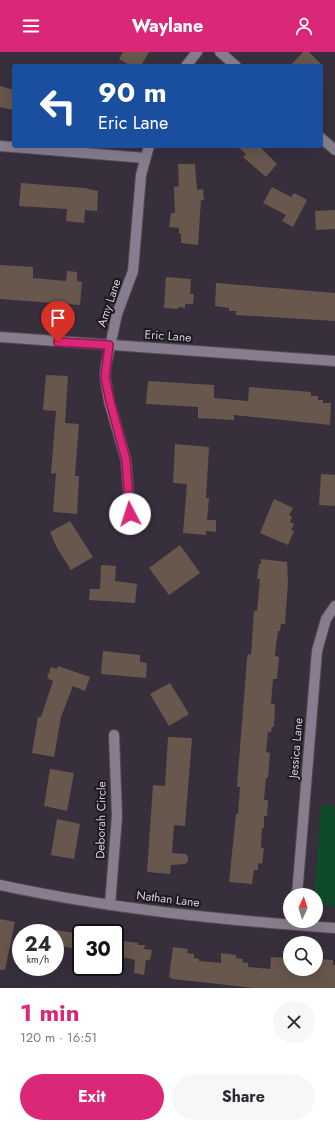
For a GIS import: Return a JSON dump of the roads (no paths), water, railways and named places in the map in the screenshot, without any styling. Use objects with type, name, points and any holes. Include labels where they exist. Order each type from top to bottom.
[{"type":"street","points":[[188,64],[197,52]]},
{"type":"street","points":[[220,52],[234,64]]},
{"type":"street","points":[[323,140],[335,150]]},
{"type":"street","points":[[0,146],[12,147]]},
{"type":"street","points":[[24,148],[145,158]]},
{"type":"street","name":"Amy Lane","points":[[130,514],[126,460],[105,377],[109,345],[117,314],[133,271],[141,175],[148,148]]},
{"type":"street","name":"Eric Lane","points":[[0,337],[335,361]]},
{"type":"street","name":"Jessica Lane","points":[[298,888],[317,650],[326,619],[335,606]]},
{"type":"street","name":"Deborah Circle","points":[[110,905],[117,816],[114,735]]},
{"type":"street","name":"Nathan Lane","points":[[0,885],[110,905],[228,920],[283,922]]},
{"type":"street","name":"Nathan Lane","points":[[323,926],[335,928]]}]
